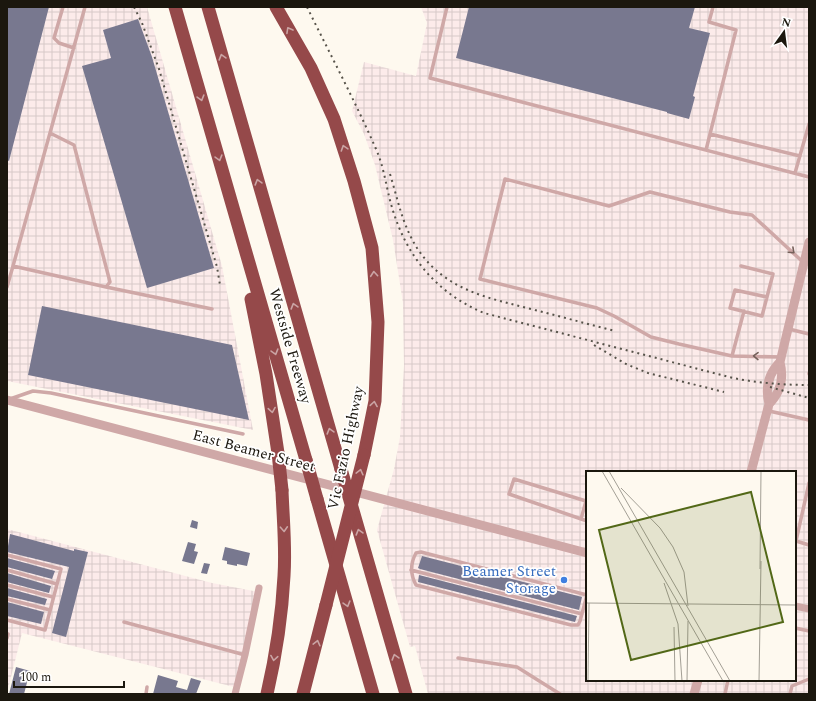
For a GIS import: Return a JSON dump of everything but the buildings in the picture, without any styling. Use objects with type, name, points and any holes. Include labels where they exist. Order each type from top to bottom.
[{"type":"highway","name":"Westside Freeway","points":[[175,7],[373,694]]},
{"type":"highway","name":"Westside Freeway","points":[[208,7],[406,694]]},
{"type":"highway","name":"Vic Fazio Highway","points":[[276,7],[311,68],[334,119],[354,181],[372,248],[378,322],[375,401],[364,456],[303,694]]},
{"type":"highway","points":[[240,234],[266,374],[282,490],[284,576],[278,636],[267,694]]},
{"type":"street","points":[[751,471],[768,407],[766,393],[772,370],[780,359],[809,242]]},
{"type":"street","name":"East Beamer Street","points":[[7,400],[586,553]]},
{"type":"street","points":[[235,694],[259,588]]},
{"type":"street","points":[[796,606],[809,609]]},
{"type":"street","points":[[694,694],[698,681]]},
{"type":"lane","points":[[63,7],[54,38],[59,43],[74,48]]},
{"type":"lane","points":[[7,286],[85,7]]},
{"type":"lane","points":[[447,7],[430,78],[809,177]]},
{"type":"lane","points":[[706,150],[736,30],[709,22],[713,7]]},
{"type":"lane","points":[[795,173],[809,124]]},
{"type":"lane","points":[[50,133],[74,145],[110,282],[106,286]]},
{"type":"lane","points":[[710,134],[800,156]]},
{"type":"lane","points":[[780,359],[732,356],[651,337],[597,308],[480,279],[505,179],[609,206],[650,192],[730,212],[752,215],[804,263]]},
{"type":"lane","points":[[13,266],[212,309]]},
{"type":"lane","points":[[741,266],[773,274],[767,297],[762,316],[730,308],[735,290],[767,297]]},
{"type":"lane","points":[[732,356],[744,311]]},
{"type":"lane","points":[[788,329],[809,334]]},
{"type":"lane","points":[[7,400],[33,391],[243,434]]},
{"type":"lane","points":[[768,407],[809,420]]},
{"type":"lane","points":[[586,502],[514,479],[509,494],[586,521]]},
{"type":"lane","points":[[809,483],[796,543],[809,545]]},
{"type":"lane","points":[[582,519],[586,505]]},
{"type":"lane","points":[[586,595],[421,552],[416,553],[411,570],[416,586],[571,625],[578,624],[586,599]]},
{"type":"lane","points":[[7,555],[61,569],[45,630],[7,620]]},
{"type":"lane","points":[[7,570],[57,584]]},
{"type":"lane","points":[[411,570],[582,614]]},
{"type":"lane","points":[[7,585],[53,597]]},
{"type":"lane","points":[[7,599],[50,610]]},
{"type":"lane","points":[[124,622],[245,655]]},
{"type":"lane","points":[[796,628],[809,631]]},
{"type":"lane","points":[[458,658],[517,667],[560,694]]},
{"type":"lane","points":[[790,694],[792,686],[809,679]]},
{"type":"lane","points":[[724,694],[728,681]]},
{"type":"lane","points":[[146,694],[147,687]]},
{"type":"shaded area","points":[[7,7],[147,7],[222,266],[253,430],[7,381]]},
{"type":"shaded area","points":[[421,7],[809,7],[809,694],[428,694],[415,646],[410,647],[377,530],[394,469],[400,437],[404,366],[403,303],[393,240],[375,165],[364,134],[352,111],[364,62],[416,76],[427,23]]},
{"type":"shaded area","points":[[7,529],[212,583],[258,592],[234,687],[22,633],[7,693]]},
{"type":"railway","points":[[134,7],[142,23],[159,69],[217,267],[220,285]]},
{"type":"railway","points":[[307,7],[351,95],[379,156],[391,204],[397,223],[405,240],[414,256],[425,270],[451,295],[484,313],[733,378],[790,385],[809,385]]},
{"type":"railway","points":[[390,174],[401,212],[412,239],[428,263],[441,274],[469,291],[615,331]]},
{"type":"railway","points":[[594,345],[626,364],[648,373],[724,392]]},
{"type":"railway","points":[[770,387],[809,398]]},
{"type":"place","name":"Beamer Street Storage","points":[[564,580]]}]
